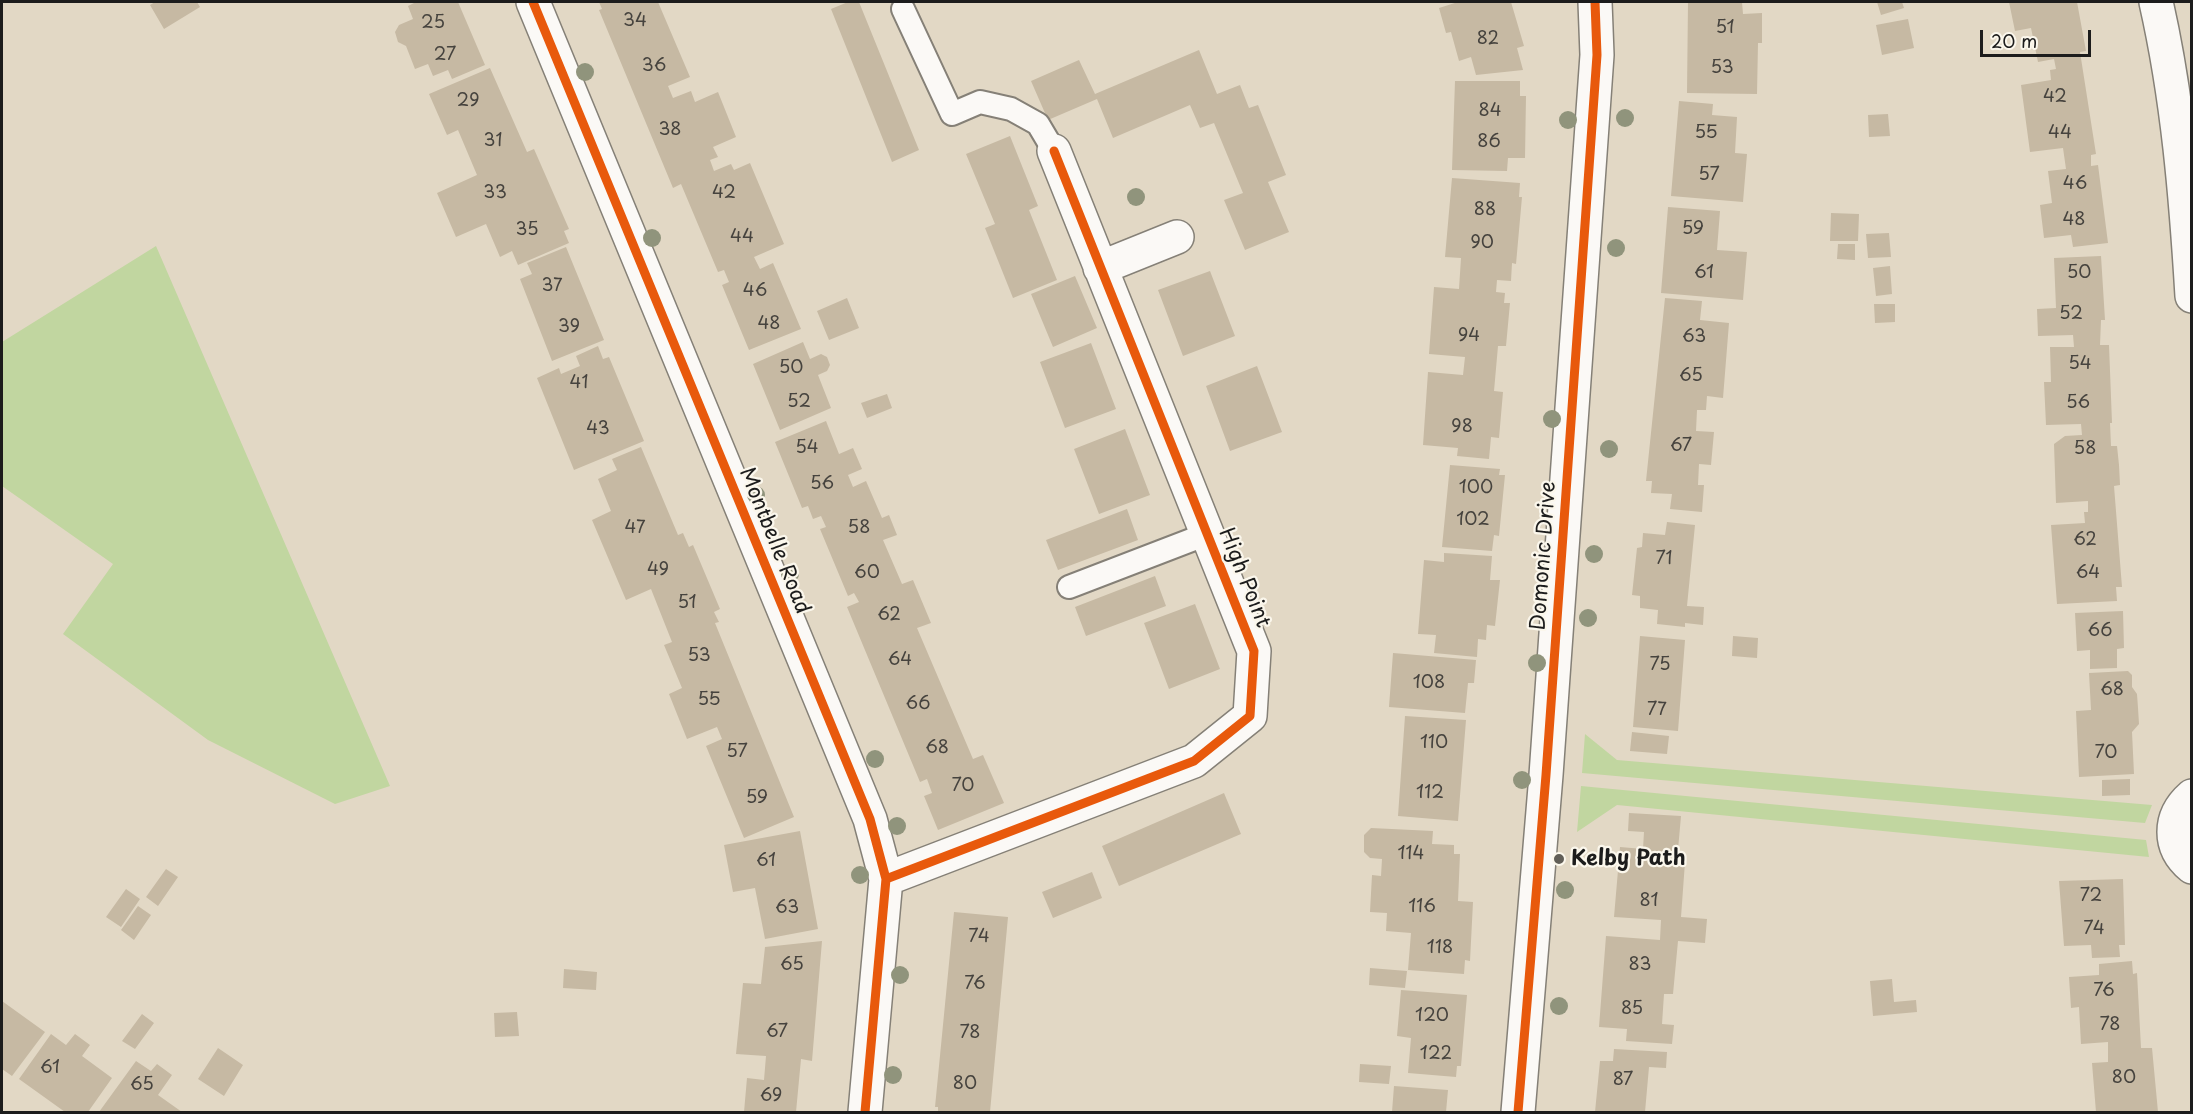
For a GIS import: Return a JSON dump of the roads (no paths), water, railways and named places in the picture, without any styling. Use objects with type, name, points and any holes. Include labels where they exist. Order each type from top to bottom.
[{"type":"street","name":"Montbelle Road","points":[[533,2],[870,819],[886,879],[865,1113]]},
{"type":"street","name":"Domonic Drive","points":[[1518,1113],[1546,775],[1597,55],[1595,2]]},
{"type":"street","points":[[2156,2],[2175,103],[2186,189],[2192,296]]},
{"type":"street","name":"High Point","points":[[886,879],[1194,761],[1250,716],[1254,651],[1054,151]]},
{"type":"street","points":[[1100,268],[1177,237]]},
{"type":"street","points":[[2192,796],[2180,808],[2172,835],[2184,861],[2192,867]]},
{"type":"lane","points":[[903,9],[952,114],[980,102],[1011,109],[1038,124],[1054,151]]},
{"type":"lane","points":[[1070,587],[1207,534]]},
{"type":"place","name":"Kelby Path","points":[[1559,859]]}]
